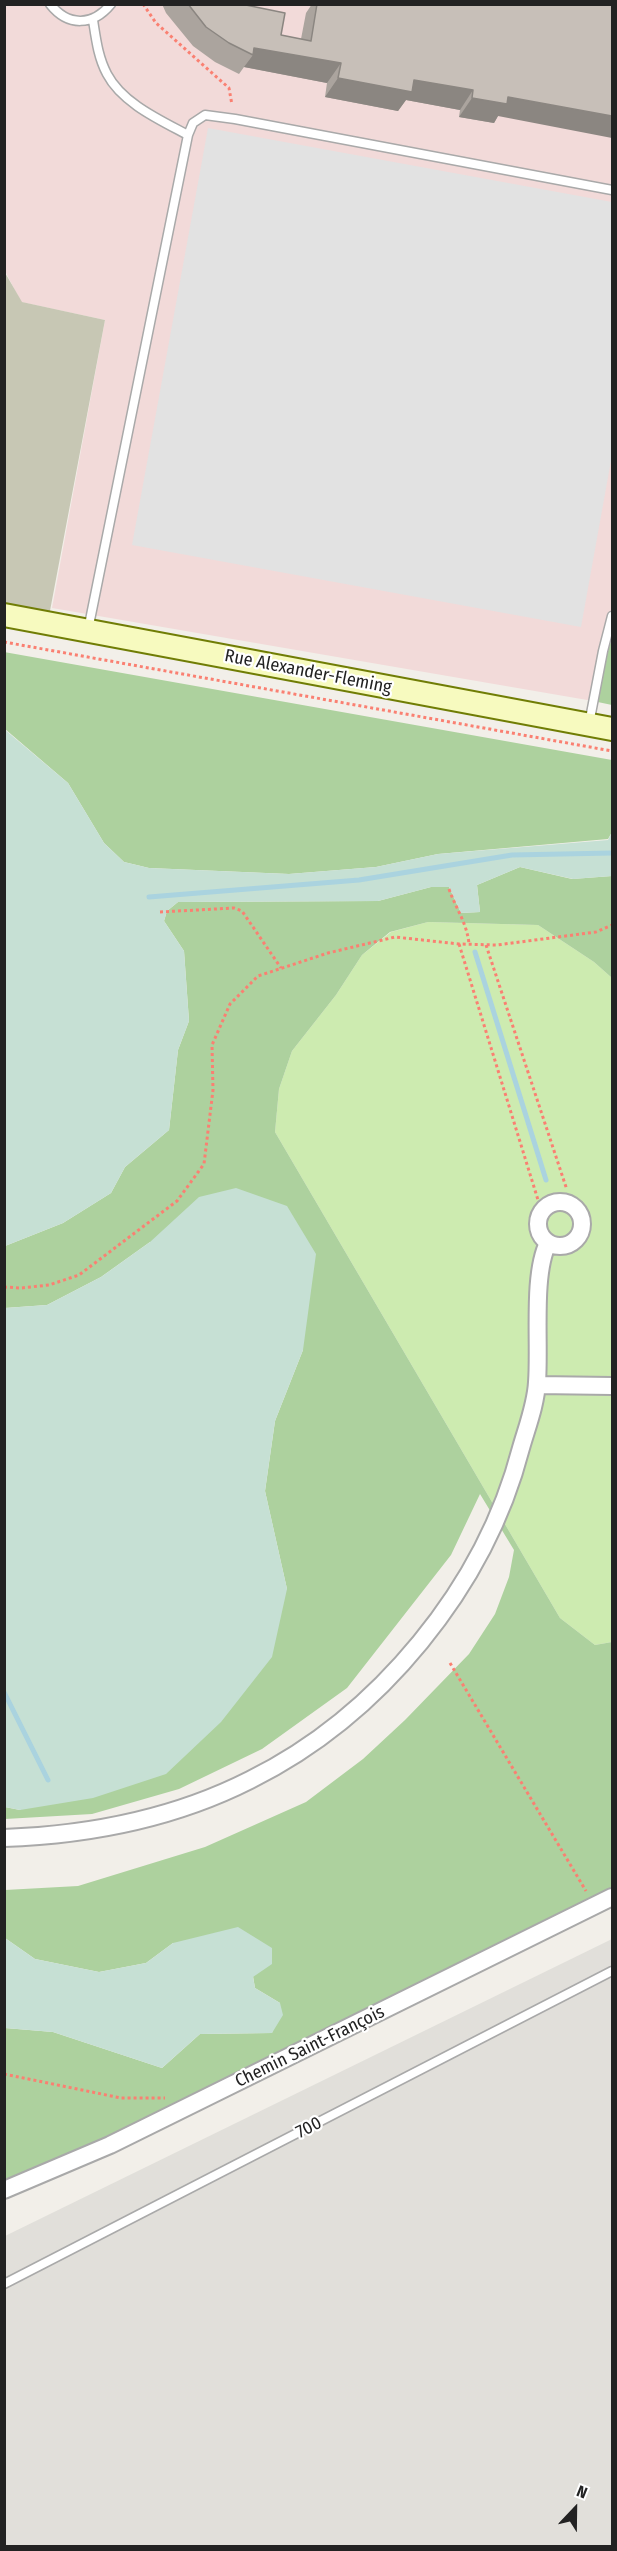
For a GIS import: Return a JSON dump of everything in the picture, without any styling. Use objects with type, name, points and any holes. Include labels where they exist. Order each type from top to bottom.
[{"type":"street","name":"Rue Alexander-Fleming","points":[[4,615],[612,729]]},
{"type":"street","points":[[4,1838],[70,1833],[132,1822],[199,1801],[250,1780],[325,1733],[371,1694],[424,1641],[447,1610],[478,1557],[503,1503],[521,1451],[537,1385],[540,1264],[548,1242]]},
{"type":"street","points":[[537,1385],[612,1386]]},
{"type":"street","name":"Chemin Saint-François","points":[[4,2190],[110,2145],[612,1897]]},
{"type":"lane","points":[[50,4],[58,15],[81,22],[93,20],[103,14],[111,4]]},
{"type":"lane","points":[[93,20],[98,54],[107,76],[126,96],[154,117],[188,135]]},
{"type":"lane","points":[[87,631],[188,135],[193,123],[205,115],[235,118],[612,190]]},
{"type":"lane","points":[[589,724],[612,616]]},
{"type":"lane","name":"700","points":[[4,2284],[612,1971]]},
{"type":"path","points":[[143,4],[156,23],[229,88],[235,118]]},
{"type":"path","name":"Rue Alexander-Fleming","points":[[4,642],[612,751]]},
{"type":"path","points":[[448,889],[458,914],[467,928],[469,944]]},
{"type":"path","points":[[160,912],[234,908],[242,911],[281,968]]},
{"type":"path","points":[[4,1287],[49,1285],[79,1275],[177,1201],[204,1164],[213,1090],[212,1045],[230,1004],[258,976],[328,952],[395,937],[486,945],[596,932],[612,925]]},
{"type":"path","points":[[459,944],[538,1200]]},
{"type":"path","points":[[486,945],[567,1190]]},
{"type":"path","points":[[450,1663],[595,1906]]},
{"type":"path","points":[[4,2074],[121,2098],[174,2098]]},
{"type":"shaded area","points":[[4,5],[612,5],[612,638],[593,701],[52,608],[105,320],[21,302],[5,271]]},
{"type":"shaded area","points":[[208,128],[612,202],[612,455],[581,627],[132,545]]},
{"type":"shaded area","points":[[4,271],[22,302],[105,320],[49,616],[5,606]]},
{"type":"shaded area","points":[[4,729],[68,783],[104,843],[124,862],[149,868],[289,874],[376,867],[438,854],[608,840],[612,832],[612,876],[573,879],[520,867],[477,885],[480,912],[461,913],[449,887],[431,887],[378,901],[178,902],[167,911],[164,921],[184,951],[189,1021],[178,1050],[169,1130],[125,1167],[111,1193],[63,1223],[5,1246]]},
{"type":"shaded area","points":[[236,1188],[287,1206],[316,1254],[303,1350],[275,1421],[265,1491],[287,1589],[272,1657],[221,1722],[166,1774],[93,1798],[20,1810],[5,1807],[5,1308],[47,1305],[101,1277],[150,1242],[199,1197]]},
{"type":"shaded area","points":[[238,1927],[272,1948],[272,1964],[253,1977],[255,1988],[280,2003],[283,2015],[272,2033],[200,2034],[162,2068],[53,2032],[5,2028],[5,1938],[35,1959],[99,1972],[146,1963],[173,1943]]},
{"type":"shaded area","points":[[612,1939],[612,2546],[5,2546],[5,2236]]},
{"type":"green space","points":[[612,638],[612,705],[593,701]]},
{"type":"green space","points":[[4,652],[612,760],[612,832],[608,839],[438,854],[376,867],[289,874],[149,868],[124,862],[104,843],[68,783],[5,729]]},
{"type":"green space","points":[[520,867],[572,879],[612,876],[612,978],[594,962],[538,925],[428,922],[390,932],[362,955],[336,995],[292,1051],[279,1089],[275,1132],[560,1618],[595,1645],[612,1642],[612,1888],[5,2195],[5,2028],[53,2032],[162,2068],[200,2034],[272,2033],[280,2003],[255,1988],[253,1976],[173,1943],[146,1963],[99,1972],[35,1959],[5,1938],[5,1890],[78,1886],[205,1847],[306,1802],[363,1759],[405,1720],[469,1654],[495,1614],[509,1577],[514,1550],[480,1494],[451,1555],[347,1688],[262,1749],[179,1789],[92,1814],[5,1819],[5,1807],[20,1810],[287,1589],[265,1491],[275,1421],[303,1350],[150,1242],[101,1277],[47,1305],[5,1308],[5,1246],[63,1223],[111,1193],[125,1167],[169,1130],[178,1050],[189,1021],[184,951],[164,921],[167,911],[178,902],[378,901],[431,887],[449,887],[461,913],[480,912],[477,885]]},
{"type":"green space","points":[[428,922],[538,925],[594,962],[612,978],[612,1642],[595,1645],[560,1618],[275,1132],[279,1089],[292,1051],[336,995],[362,955],[391,932]]},
{"type":"building","points":[[188,4],[241,4],[285,13],[281,35],[311,41],[317,4],[612,4],[612,116],[508,97],[507,104],[472,98],[473,90],[414,80],[412,92],[338,78],[341,63],[254,48],[253,55],[229,43],[206,27]]},
{"type":"waterway","points":[[149,897],[359,880],[512,855],[612,853]]},
{"type":"waterway","points":[[475,952],[546,1180]]},
{"type":"waterway","points":[[4,1692],[48,1780]]}]
